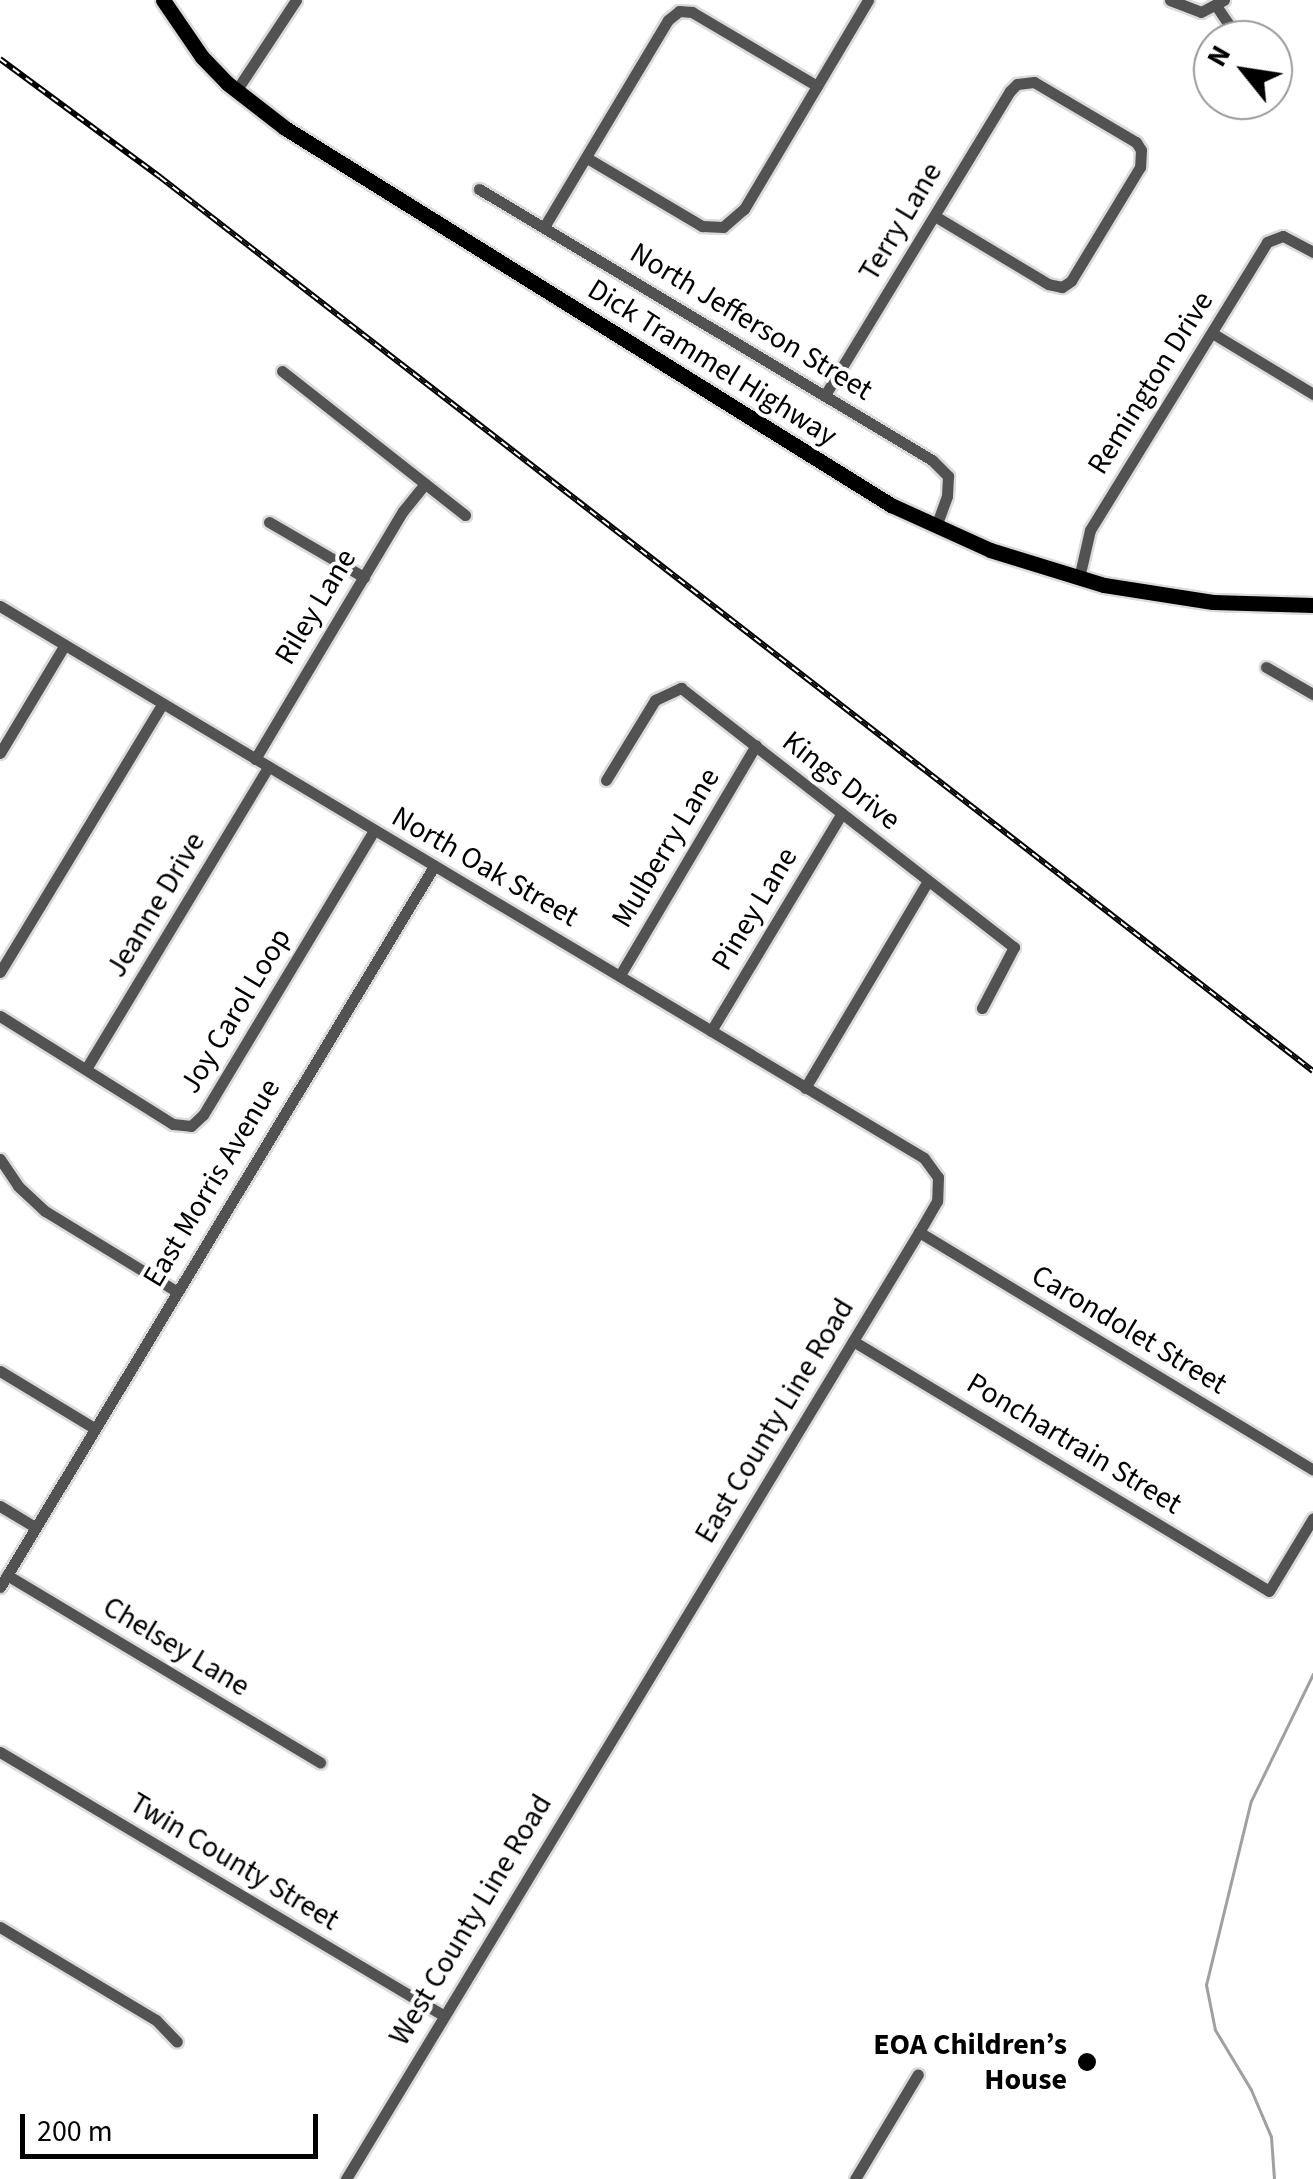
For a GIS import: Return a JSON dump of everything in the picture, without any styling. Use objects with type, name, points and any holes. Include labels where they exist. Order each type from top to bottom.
[{"type":"main road","name":"Dick Trammel Highway","points":[[163,0],[202,57],[236,92],[285,128],[859,487],[936,527],[1079,578],[1213,602],[1313,606]]},
{"type":"street","points":[[236,92],[296,0]]},
{"type":"street","points":[[586,158],[702,226],[723,227],[744,209],[868,0]]},
{"type":"street","points":[[1170,0],[1201,12],[1221,4]]},
{"type":"street","points":[[544,228],[668,20],[679,11],[692,12],[817,86]]},
{"type":"street","name":"Terry Lane","points":[[824,395],[1010,91],[1026,80],[1136,142],[1141,150],[1140,167],[1071,281],[1062,286],[1048,284],[934,216]]},
{"type":"street","name":"North Jefferson Street","points":[[478,189],[942,468],[948,476],[947,496],[936,527]]},
{"type":"street","name":"Remington Drive","points":[[1079,578],[1090,530],[1267,242],[1277,236],[1289,238],[1313,252]]},
{"type":"street","points":[[1212,332],[1313,394]]},
{"type":"street","points":[[282,372],[465,515]]},
{"type":"street","name":"Riley Lane","points":[[254,760],[403,511],[425,484]]},
{"type":"street","points":[[268,522],[364,577]]},
{"type":"street","name":"North Oak Street","points":[[0,606],[924,1158],[938,1177]]},
{"type":"street","points":[[0,753],[64,646]]},
{"type":"street","points":[[1266,667],[1313,694]]},
{"type":"street","name":"Kings Drive","points":[[606,780],[655,700],[666,690],[681,688],[1014,947],[982,1008]]},
{"type":"street","points":[[0,972],[162,704]]},
{"type":"street","name":"Mulberry Lane","points":[[620,975],[756,746]]},
{"type":"street","name":"Jeanne Drive","points":[[86,1068],[268,767]]},
{"type":"street","name":"Piney Lane","points":[[711,1031],[842,814]]},
{"type":"street","name":"Joy Carol Loop","points":[[0,1016],[173,1124],[192,1126],[203,1115],[374,830]]},
{"type":"street","name":"East Morris Avenue","points":[[4,1581],[434,866]]},
{"type":"street","points":[[805,1088],[928,881]]},
{"type":"street","points":[[0,1158],[18,1186],[46,1211],[176,1291]]},
{"type":"street","name":"East County Line Road","points":[[641,1688],[919,1232],[937,1201],[938,1177]]},
{"type":"street","name":"Carondolet Street","points":[[919,1232],[1313,1470]]},
{"type":"street","name":"Ponchartrain Street","points":[[853,1341],[1269,1591],[1313,1518]]},
{"type":"street","points":[[0,1371],[94,1428]]},
{"type":"street","points":[[0,1506],[35,1527]]},
{"type":"street","name":"Chelsey Lane","points":[[4,1581],[320,1762]]},
{"type":"street","name":"West County Line Road","points":[[346,2179],[641,1688]]},
{"type":"street","name":"Twin County Street","points":[[0,1752],[443,2014]]},
{"type":"street","points":[[0,1926],[156,2020],[177,2042]]},
{"type":"street","points":[[855,2179],[918,2074]]},
{"type":"waterway","points":[[1274,2179],[1271,2137],[1251,2090],[1215,2030],[1206,1985],[1251,1801],[1313,1674]]},
{"type":"railway","points":[[0,59],[160,177],[1313,1071]]},
{"type":"place","name":"EOA Children’s House","points":[[1087,2062]]}]
